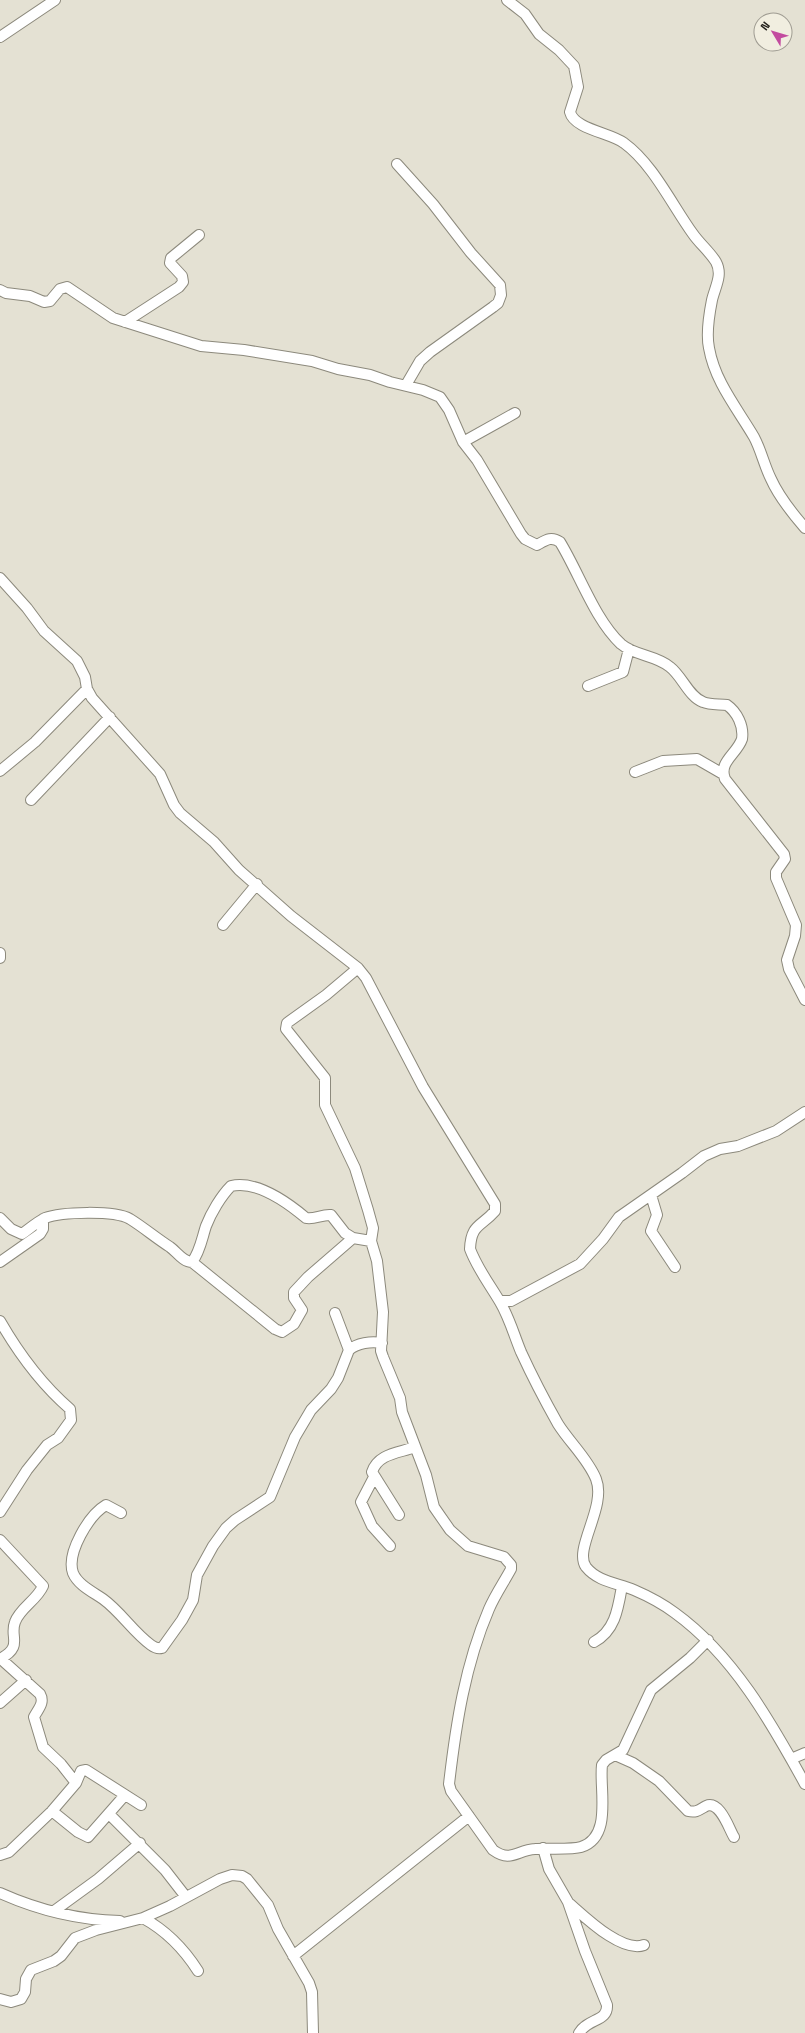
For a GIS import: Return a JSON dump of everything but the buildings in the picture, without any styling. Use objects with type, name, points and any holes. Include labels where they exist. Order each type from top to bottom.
[{"type":"street","points":[[0,37],[55,0]]},
{"type":"street","points":[[507,0],[525,14],[539,34],[559,50],[574,66],[578,87],[570,112],[573,119],[629,146],[653,176],[694,236],[716,263],[719,274],[712,300],[708,334],[708,347],[712,360],[720,382],[759,447],[776,490],[805,528]]},
{"type":"street","points":[[397,164],[433,204],[471,253],[500,285],[501,296],[498,303],[430,352],[420,361],[406,385]]},
{"type":"street","points":[[125,322],[178,287],[183,282],[182,276],[172,268],[170,263],[171,258],[199,235]]},
{"type":"street","points":[[0,290],[6,293],[30,296],[44,302],[50,301],[60,289],[67,287],[86,298],[103,313],[125,322],[201,346],[244,350],[312,361],[338,369],[370,375],[406,385],[440,397],[445,402],[463,442],[477,460],[503,507],[525,539],[537,545],[549,538],[560,542],[602,620],[614,636],[629,649],[669,665],[681,677],[694,697],[703,702],[727,705],[733,709],[740,724],[742,739],[725,763],[723,774],[725,779],[784,854],[785,859],[776,872],[776,878],[796,925],[795,936],[787,960],[789,969],[805,1000]]},
{"type":"street","points":[[463,442],[515,412]]},
{"type":"street","points":[[0,578],[27,608],[44,632],[78,661],[85,677],[87,689],[92,698],[160,774],[174,805],[180,812],[214,842],[239,870],[257,884],[291,916],[358,968],[366,978],[423,1087],[495,1204],[495,1211],[476,1228],[471,1240],[470,1249],[500,1301],[522,1352],[559,1424],[592,1470],[597,1481],[599,1489],[597,1508],[584,1549],[583,1561],[588,1569],[599,1577],[645,1595],[675,1613],[708,1640],[733,1668],[791,1759],[805,1784]]},
{"type":"street","points":[[588,686],[623,672],[629,649]]},
{"type":"street","points":[[0,770],[35,742],[87,689]]},
{"type":"street","points":[[31,800],[110,717]]},
{"type":"street","points":[[635,772],[663,761],[696,759],[723,774]]},
{"type":"street","points":[[223,925],[257,884]]},
{"type":"street","points":[[0,953],[0,958]]},
{"type":"street","points":[[358,968],[326,995],[292,1018],[287,1023],[286,1030],[325,1078],[325,1105],[355,1168],[373,1228],[371,1241],[377,1261],[383,1312],[383,1357],[395,1384],[402,1412],[426,1475],[430,1496],[434,1507],[445,1524],[472,1548],[504,1557],[511,1565],[511,1569],[489,1608],[476,1641],[461,1698],[449,1784],[451,1791],[481,1836],[493,1850],[500,1855],[509,1856],[531,1849],[580,1848],[596,1837],[602,1818],[602,1764],[623,1750],[651,1690],[690,1658],[708,1640]]},
{"type":"street","points":[[500,1301],[506,1302],[516,1298],[580,1264],[603,1239],[619,1217],[704,1156],[720,1149],[738,1146],[776,1131],[805,1112]]},
{"type":"street","points":[[192,1262],[197,1254],[207,1224],[230,1186],[236,1184],[245,1184],[266,1192],[310,1219],[326,1214],[331,1215],[345,1233],[354,1238],[371,1241]]},
{"type":"street","points":[[651,1195],[657,1216],[651,1231],[675,1267]]},
{"type":"street","points":[[0,1218],[11,1229],[22,1234],[43,1219],[52,1216],[90,1212],[119,1215],[129,1218],[174,1250],[184,1259],[192,1262],[275,1329],[282,1332],[294,1324],[302,1310],[294,1298],[294,1292],[308,1277],[354,1238]]},
{"type":"street","points":[[0,1262],[40,1234],[43,1229],[43,1219]]},
{"type":"street","points":[[334,1313],[349,1350]]},
{"type":"street","points":[[0,1321],[13,1343],[36,1375],[70,1409],[72,1416],[71,1420],[58,1438],[47,1445],[27,1470],[0,1512]]},
{"type":"street","points":[[121,1513],[106,1505],[97,1511],[78,1540],[73,1554],[72,1569],[78,1580],[118,1612],[145,1641],[153,1647],[162,1648],[182,1620],[193,1600],[197,1575],[213,1546],[234,1520],[270,1497],[295,1437],[311,1410],[331,1389],[338,1378],[349,1350],[352,1347],[366,1343],[382,1344]]},
{"type":"street","points":[[399,1515],[372,1472],[378,1461],[391,1454],[415,1447]]},
{"type":"street","points":[[374,1477],[361,1502],[372,1526],[390,1546]]},
{"type":"street","points":[[0,1540],[43,1586],[14,1623],[14,1645],[0,1659],[26,1680],[43,1698],[42,1704],[34,1717],[42,1747],[61,1764],[76,1783]]},
{"type":"street","points":[[594,1642],[609,1630],[619,1602],[622,1586]]},
{"type":"street","points":[[0,1703],[26,1680]]},
{"type":"street","points":[[791,1759],[805,1753]]},
{"type":"street","points":[[615,1755],[633,1762],[659,1781],[688,1811],[694,1813],[707,1806],[714,1806],[720,1811],[734,1838]]},
{"type":"street","points":[[0,1855],[9,1852],[52,1811],[76,1783],[81,1771],[86,1770],[141,1806]]},
{"type":"street","points":[[52,1811],[85,1837],[90,1836],[125,1795]]},
{"type":"street","points":[[109,1814],[140,1843],[165,1870],[186,1898]]},
{"type":"street","points":[[293,1956],[469,1816]]},
{"type":"street","points":[[54,1911],[98,1879],[140,1843]]},
{"type":"street","points":[[543,1848],[549,1869],[568,1902],[585,1951],[607,2005],[606,2014],[601,2018],[586,2024],[579,2033]]},
{"type":"street","points":[[0,1999],[11,2002],[21,1999],[25,1992],[26,1979],[31,1970],[54,1961],[61,1956],[75,1938],[96,1930],[143,1918],[186,1898],[220,1878],[232,1875],[242,1876],[254,1886],[268,1905],[278,1929],[312,1992],[313,2033]]},
{"type":"street","points":[[0,1893],[22,1902],[92,1920],[132,1922]]},
{"type":"street","points":[[568,1902],[614,1938],[628,1946],[637,1948],[644,1945]]},
{"type":"street","points":[[143,1918],[156,1925],[168,1936],[191,1960],[198,1971]]}]
